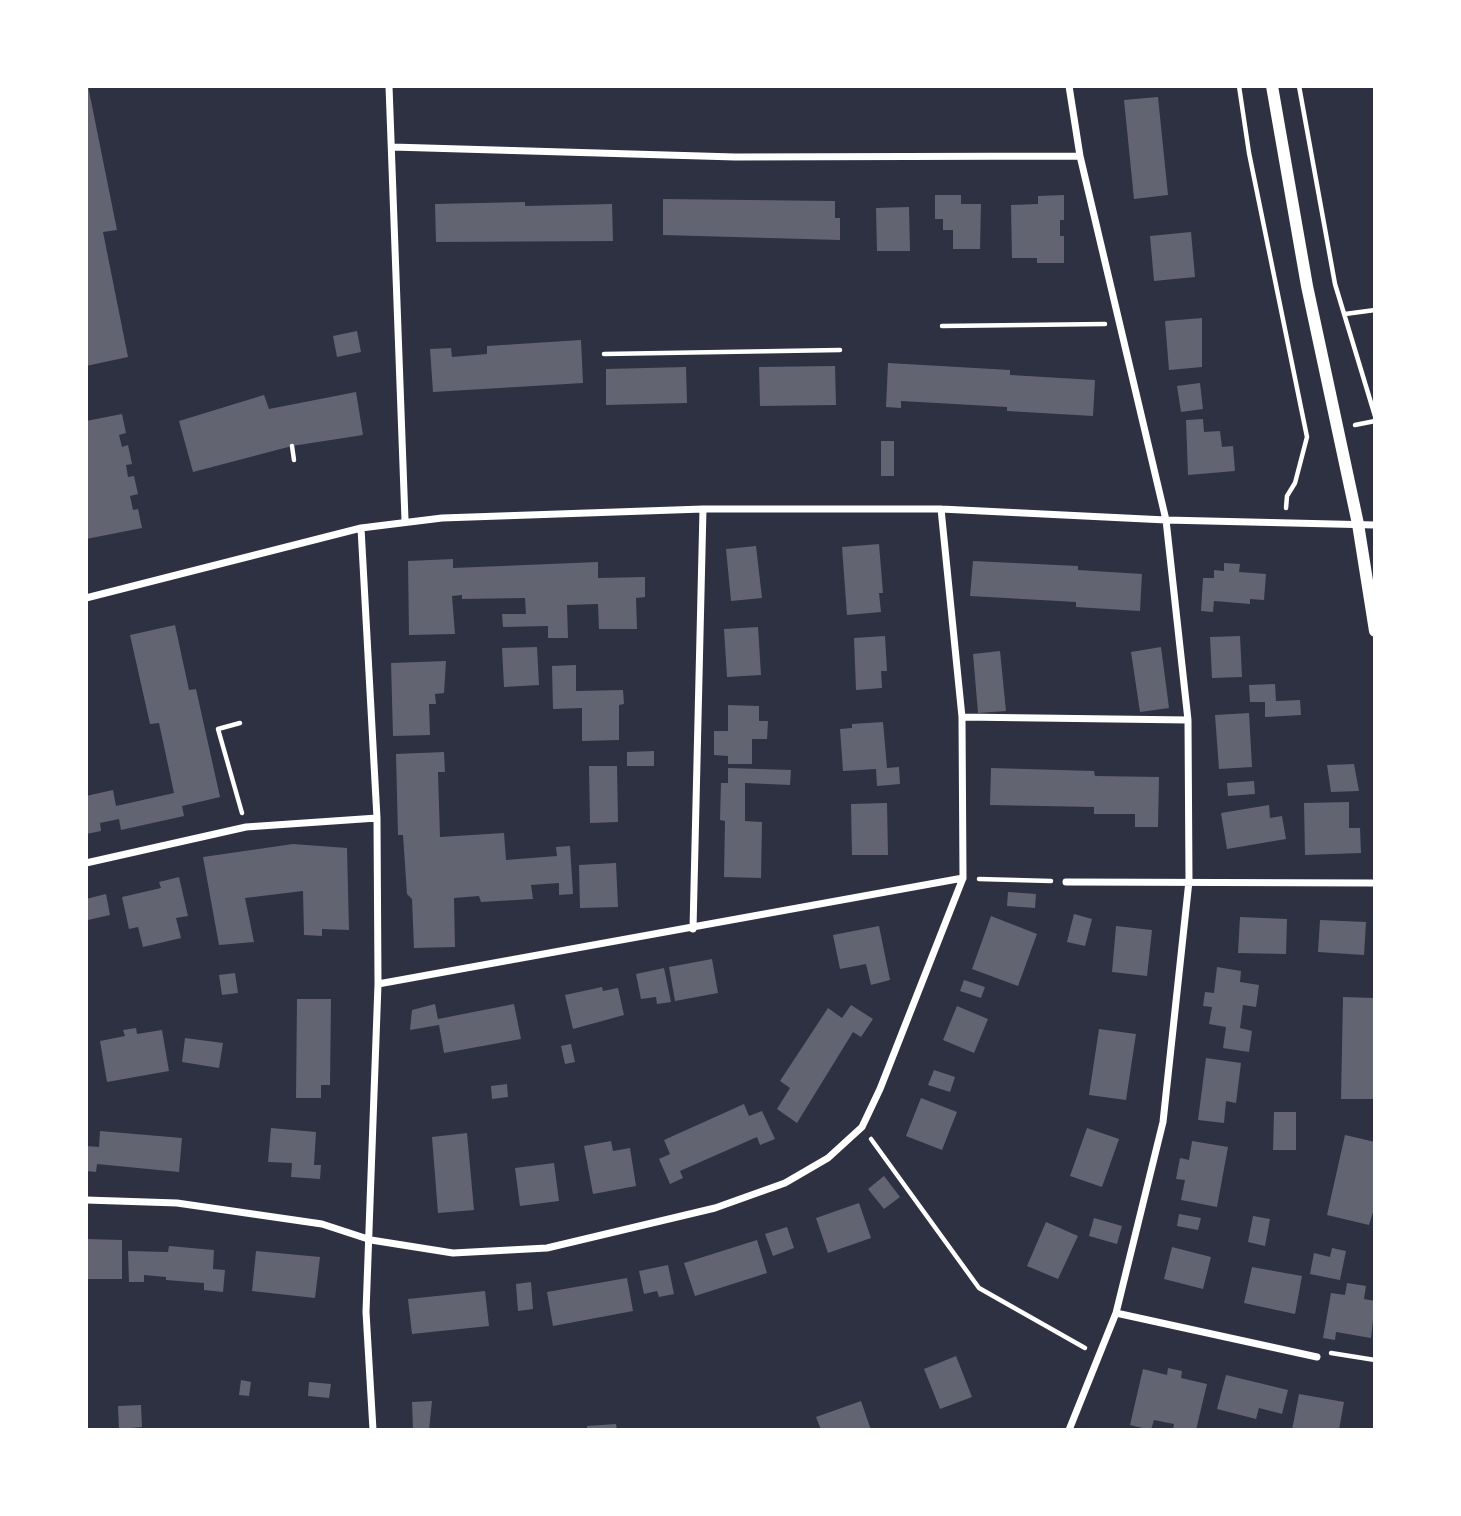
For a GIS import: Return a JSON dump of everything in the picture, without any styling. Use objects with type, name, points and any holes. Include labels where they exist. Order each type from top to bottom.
[{"type":"street","points":[[389,86],[405,520]]},
{"type":"street","points":[[1069,86],[1080,156],[1166,520],[1188,720],[1189,881],[1163,1122],[1116,1313],[1069,1430]]},
{"type":"street","points":[[1272,86],[1307,286],[1358,524],[1375,631]]},
{"type":"street","points":[[392,147],[735,157],[1080,156]]},
{"type":"street","points":[[86,598],[361,528],[405,520],[703,509],[941,509],[1166,520],[1375,525]]},
{"type":"street","points":[[693,929],[703,509]]},
{"type":"street","points":[[86,1200],[177,1202],[322,1224],[371,1240],[453,1252],[547,1248],[636,1229],[715,1208],[785,1182],[828,1158],[862,1127],[909,1020],[963,878],[962,717],[941,509]]},
{"type":"street","points":[[361,528],[377,818],[378,984],[371,1240],[366,1312],[373,1430]]},
{"type":"street","points":[[962,717],[1188,720]]},
{"type":"street","points":[[86,863],[246,827],[377,818]]},
{"type":"street","points":[[378,984],[963,878]]},
{"type":"street","points":[[1066,882],[1372,883]]},
{"type":"street","points":[[1116,1313],[1317,1357]]},
{"type":"path","points":[[1239,86],[1249,153],[1307,437],[1295,483],[1287,496],[1286,521]]},
{"type":"path","points":[[1299,86],[1335,284],[1375,416]]},
{"type":"path","points":[[1345,314],[1375,310]]},
{"type":"path","points":[[942,326],[1120,324]]},
{"type":"path","points":[[604,354],[840,350]]},
{"type":"path","points":[[292,446],[294,460]]},
{"type":"path","points":[[240,723],[218,729],[246,827]]},
{"type":"path","points":[[963,878],[1066,882]]},
{"type":"path","points":[[862,1127],[979,1287],[1099,1356]]},
{"type":"path","points":[[1317,1357],[1334,1352],[1375,1360]]},
{"type":"building","points":[[86,86],[117,230],[103,232],[128,357],[86,366]]},
{"type":"building","points":[[1158,97],[1168,195],[1134,199],[1124,100]]},
{"type":"building","points":[[935,195],[961,195],[961,204],[981,204],[980,249],[953,249],[953,230],[943,230],[943,219],[935,219]]},
{"type":"building","points":[[1064,195],[1064,220],[1060,220],[1060,236],[1064,236],[1064,263],[1037,263],[1037,258],[1012,258],[1011,205],[1038,204],[1038,196]]},
{"type":"building","points":[[663,199],[835,201],[835,218],[840,218],[840,240],[663,235]]},
{"type":"building","points":[[525,202],[525,206],[612,204],[613,241],[436,242],[435,204]]},
{"type":"building","points":[[909,207],[910,251],[877,251],[876,208]]},
{"type":"building","points":[[1191,232],[1195,277],[1154,281],[1150,236]]},
{"type":"building","points":[[1202,318],[1202,367],[1169,370],[1165,321]]},
{"type":"building","points":[[357,331],[361,352],[337,357],[333,336]]},
{"type":"building","points":[[581,340],[583,383],[433,392],[430,349],[451,348],[452,357],[487,354],[487,346]]},
{"type":"building","points":[[888,363],[1010,370],[1010,375],[1095,380],[1093,416],[1007,411],[1007,407],[901,401],[901,408],[886,407]]},
{"type":"building","points":[[835,366],[836,405],[760,406],[759,367]]},
{"type":"building","points":[[686,367],[687,403],[606,405],[606,369]]},
{"type":"building","points":[[1200,383],[1203,409],[1181,412],[1177,386]]},
{"type":"building","points":[[356,392],[363,435],[292,446],[193,472],[179,421],[264,395],[269,409]]},
{"type":"building","points":[[122,414],[126,433],[119,435],[122,447],[128,445],[132,464],[126,465],[128,477],[134,476],[138,494],[130,496],[133,510],[138,509],[142,528],[86,539],[86,421]]},
{"type":"building","points":[[1203,419],[1204,432],[1220,431],[1222,447],[1233,446],[1235,471],[1188,475],[1186,420]]},
{"type":"building","points":[[881,441],[894,441],[894,476],[881,476]]},
{"type":"building","points":[[879,544],[883,593],[879,593],[881,612],[847,615],[842,547]]},
{"type":"building","points":[[756,546],[762,598],[731,601],[726,549]]},
{"type":"building","points":[[453,559],[453,568],[598,562],[598,578],[645,577],[645,597],[636,598],[637,629],[599,629],[598,604],[567,605],[568,638],[548,638],[548,626],[503,627],[502,614],[526,614],[525,598],[462,599],[462,595],[452,596],[455,634],[409,635],[408,561]]},
{"type":"building","points":[[973,561],[1078,566],[1078,570],[1142,574],[1140,611],[1076,607],[1076,602],[970,596]]},
{"type":"building","points":[[1224,563],[1240,564],[1239,572],[1266,574],[1264,600],[1250,599],[1250,604],[1214,601],[1213,612],[1201,611],[1203,578],[1214,578],[1214,570],[1224,571]]},
{"type":"building","points":[[175,625],[189,690],[196,689],[220,797],[182,806],[184,816],[121,830],[119,819],[100,823],[101,831],[86,834],[86,796],[113,790],[116,806],[174,793],[159,723],[150,724],[130,635]]},
{"type":"building","points":[[758,627],[761,675],[727,677],[724,629]]},
{"type":"building","points":[[885,636],[887,671],[881,671],[882,688],[856,690],[854,638]]},
{"type":"building","points":[[1240,636],[1242,677],[1212,678],[1210,637]]},
{"type":"building","points":[[537,647],[539,685],[504,687],[502,648]]},
{"type":"building","points":[[1161,647],[1169,708],[1140,712],[1131,652]]},
{"type":"building","points":[[1000,651],[1006,711],[978,713],[973,654]]},
{"type":"building","points":[[446,661],[444,693],[435,694],[436,704],[429,704],[430,735],[393,736],[391,663]]},
{"type":"building","points":[[576,665],[576,691],[623,690],[624,704],[619,705],[619,740],[582,741],[582,708],[553,709],[552,666]]},
{"type":"building","points":[[1275,684],[1276,701],[1300,700],[1301,715],[1265,717],[1265,702],[1250,702],[1249,685]]},
{"type":"building","points":[[728,705],[759,706],[759,721],[768,721],[767,739],[752,739],[752,764],[728,764],[728,756],[714,755],[714,731],[728,731]]},
{"type":"building","points":[[1249,713],[1252,767],[1219,769],[1215,715]]},
{"type":"building","points":[[883,722],[887,768],[899,767],[900,784],[877,786],[876,769],[843,771],[840,729],[852,728],[852,724]]},
{"type":"building","points":[[654,751],[654,766],[627,766],[627,752]]},
{"type":"building","points":[[444,752],[445,772],[438,772],[440,837],[504,833],[506,860],[557,856],[556,847],[570,846],[573,894],[559,895],[559,883],[531,885],[533,899],[481,902],[479,896],[454,898],[455,947],[414,948],[412,899],[407,894],[403,835],[398,835],[396,754]]},
{"type":"building","points":[[1354,764],[1359,791],[1331,792],[1327,765]]},
{"type":"building","points":[[589,766],[617,766],[618,822],[590,823]]},
{"type":"building","points":[[728,768],[791,770],[790,785],[745,783],[745,821],[762,822],[761,878],[724,877],[725,821],[720,820],[721,783],[728,783]]},
{"type":"building","points":[[991,768],[1094,771],[1095,776],[1159,777],[1158,827],[1135,827],[1135,814],[1094,814],[1094,807],[990,805]]},
{"type":"building","points":[[1254,781],[1255,794],[1228,796],[1227,783]]},
{"type":"building","points":[[1349,802],[1349,828],[1360,828],[1361,853],[1305,855],[1304,803]]},
{"type":"building","points":[[887,803],[888,855],[852,855],[851,804]]},
{"type":"building","points":[[1269,805],[1270,818],[1282,816],[1286,839],[1227,849],[1221,813]]},
{"type":"building","points":[[293,844],[347,848],[349,930],[322,929],[322,936],[304,935],[303,891],[245,898],[254,942],[219,945],[203,857]]},
{"type":"building","points":[[616,863],[618,907],[580,908],[579,865]]},
{"type":"building","points":[[179,877],[188,916],[176,918],[181,938],[143,947],[138,927],[129,929],[122,897],[161,888],[159,882]]},
{"type":"building","points":[[1008,892],[1036,894],[1035,908],[1007,906]]},
{"type":"building","points":[[106,894],[110,915],[88,920],[86,899]]},
{"type":"building","points":[[1074,914],[1092,919],[1085,946],[1067,942]]},
{"type":"building","points":[[991,916],[1037,934],[1018,986],[972,969]]},
{"type":"building","points":[[1240,917],[1287,919],[1286,954],[1238,953]]},
{"type":"building","points":[[1320,920],[1366,922],[1364,955],[1318,952]]},
{"type":"building","points":[[879,926],[890,980],[871,985],[866,964],[840,969],[833,935]]},
{"type":"building","points":[[1116,926],[1152,930],[1147,976],[1112,972]]},
{"type":"building","points":[[712,959],[718,993],[675,1001],[669,967]]},
{"type":"building","points":[[1217,967],[1241,971],[1240,982],[1259,985],[1256,1007],[1243,1005],[1240,1028],[1252,1031],[1249,1052],[1223,1048],[1226,1027],[1209,1024],[1212,1007],[1203,1006],[1205,992],[1214,993]]},
{"type":"building","points":[[664,968],[671,1002],[657,1004],[656,997],[641,999],[636,974]]},
{"type":"building","points":[[235,973],[238,993],[222,995],[219,975]]},
{"type":"building","points":[[964,980],[985,987],[981,998],[960,991]]},
{"type":"building","points":[[602,987],[603,991],[618,988],[624,1015],[573,1029],[565,995]]},
{"type":"building","points":[[1343,997],[1375,998],[1375,1099],[1341,1099]]},
{"type":"building","points":[[297,999],[331,999],[330,1085],[321,1085],[321,1098],[296,1098]]},
{"type":"building","points":[[435,1004],[438,1019],[514,1004],[521,1039],[444,1053],[439,1025],[410,1030],[412,1010]]},
{"type":"building","points":[[851,1005],[873,1019],[861,1037],[853,1032],[797,1123],[777,1109],[790,1088],[780,1081],[828,1008],[842,1018]]},
{"type":"building","points":[[957,1006],[988,1019],[974,1053],[943,1040]]},
{"type":"building","points":[[136,1028],[137,1034],[162,1030],[169,1071],[107,1082],[100,1041],[125,1036],[123,1030]]},
{"type":"building","points":[[1099,1029],[1136,1034],[1126,1100],[1089,1095]]},
{"type":"building","points":[[185,1038],[223,1043],[219,1068],[182,1062]]},
{"type":"building","points":[[571,1044],[575,1062],[565,1064],[561,1046]]},
{"type":"building","points":[[1206,1058],[1241,1063],[1236,1103],[1226,1101],[1224,1123],[1198,1120]]},
{"type":"building","points":[[934,1070],[955,1077],[950,1092],[928,1085]]},
{"type":"building","points":[[507,1084],[508,1097],[492,1099],[491,1086]]},
{"type":"building","points":[[921,1098],[957,1112],[942,1150],[906,1136]]},
{"type":"building","points":[[744,1104],[749,1116],[762,1111],[775,1139],[760,1145],[757,1137],[680,1171],[683,1178],[670,1184],[659,1159],[670,1154],[664,1140]]},
{"type":"building","points":[[1274,1112],[1296,1112],[1296,1150],[1273,1150]]},
{"type":"building","points":[[271,1128],[316,1132],[314,1165],[321,1165],[320,1179],[291,1177],[292,1163],[268,1162]]},
{"type":"building","points":[[1087,1128],[1119,1139],[1102,1187],[1070,1176]]},
{"type":"building","points":[[100,1131],[182,1138],[179,1172],[97,1164],[96,1172],[86,1171],[86,1146],[99,1147]]},
{"type":"building","points":[[467,1133],[474,1210],[438,1213],[432,1137]]},
{"type":"building","points":[[1345,1135],[1375,1142],[1375,1206],[1369,1225],[1327,1215]]},
{"type":"building","points":[[611,1141],[613,1151],[630,1148],[636,1186],[593,1194],[584,1146]]},
{"type":"building","points":[[1192,1141],[1228,1147],[1217,1207],[1181,1200],[1185,1180],[1176,1179],[1180,1158],[1189,1160]]},
{"type":"building","points":[[554,1163],[559,1201],[520,1206],[515,1168]]},
{"type":"building","points":[[884,1176],[900,1197],[884,1209],[868,1189]]},
{"type":"building","points":[[859,1203],[871,1238],[828,1253],[816,1218]]},
{"type":"building","points":[[1179,1214],[1201,1218],[1198,1230],[1177,1226]]},
{"type":"building","points":[[1253,1216],[1270,1219],[1265,1246],[1248,1242]]},
{"type":"building","points":[[1094,1218],[1122,1226],[1117,1244],[1089,1236]]},
{"type":"building","points":[[1046,1222],[1078,1236],[1058,1279],[1027,1266]]},
{"type":"building","points":[[787,1227],[794,1248],[773,1256],[765,1234]]},
{"type":"building","points":[[86,1239],[122,1240],[122,1279],[86,1279]]},
{"type":"building","points":[[757,1240],[767,1273],[695,1296],[684,1263]]},
{"type":"building","points":[[169,1246],[214,1250],[213,1269],[225,1270],[223,1292],[204,1290],[204,1283],[166,1280],[166,1277],[144,1275],[144,1282],[129,1282],[128,1251],[168,1252]]},
{"type":"building","points":[[1172,1247],[1211,1257],[1203,1289],[1164,1279]]},
{"type":"building","points":[[1332,1248],[1346,1251],[1340,1280],[1310,1274],[1314,1253],[1330,1257]]},
{"type":"building","points":[[256,1251],[320,1257],[315,1298],[252,1291]]},
{"type":"building","points":[[668,1265],[674,1294],[659,1297],[657,1291],[644,1294],[639,1271]]},
{"type":"building","points":[[1252,1267],[1302,1276],[1295,1314],[1244,1303]]},
{"type":"building","points":[[627,1278],[633,1311],[553,1326],[547,1292]]},
{"type":"building","points":[[531,1282],[533,1309],[518,1311],[516,1284]]},
{"type":"building","points":[[1347,1283],[1366,1286],[1364,1299],[1375,1301],[1371,1338],[1336,1332],[1335,1340],[1323,1338],[1331,1293],[1345,1295]]},
{"type":"building","points":[[485,1291],[489,1326],[412,1334],[408,1299]]},
{"type":"building","points":[[956,1356],[972,1397],[940,1409],[924,1369]]},
{"type":"building","points":[[1168,1368],[1182,1371],[1181,1378],[1207,1384],[1196,1430],[1173,1430],[1174,1424],[1154,1420],[1151,1430],[1130,1425],[1143,1369],[1167,1375]]},
{"type":"building","points":[[1226,1375],[1288,1390],[1282,1414],[1259,1408],[1256,1419],[1217,1409]]},
{"type":"building","points":[[241,1380],[251,1382],[249,1396],[239,1395]]},
{"type":"building","points":[[309,1382],[331,1384],[329,1398],[308,1396]]},
{"type":"building","points":[[1299,1394],[1344,1402],[1339,1430],[1292,1430]]},
{"type":"building","points":[[432,1401],[429,1430],[413,1430],[412,1402]]},
{"type":"building","points":[[861,1401],[871,1430],[821,1430],[816,1417]]},
{"type":"building","points":[[141,1405],[142,1427],[119,1429],[118,1406]]},
{"type":"building","points":[[616,1424],[617,1430],[587,1430],[587,1426]]}]
